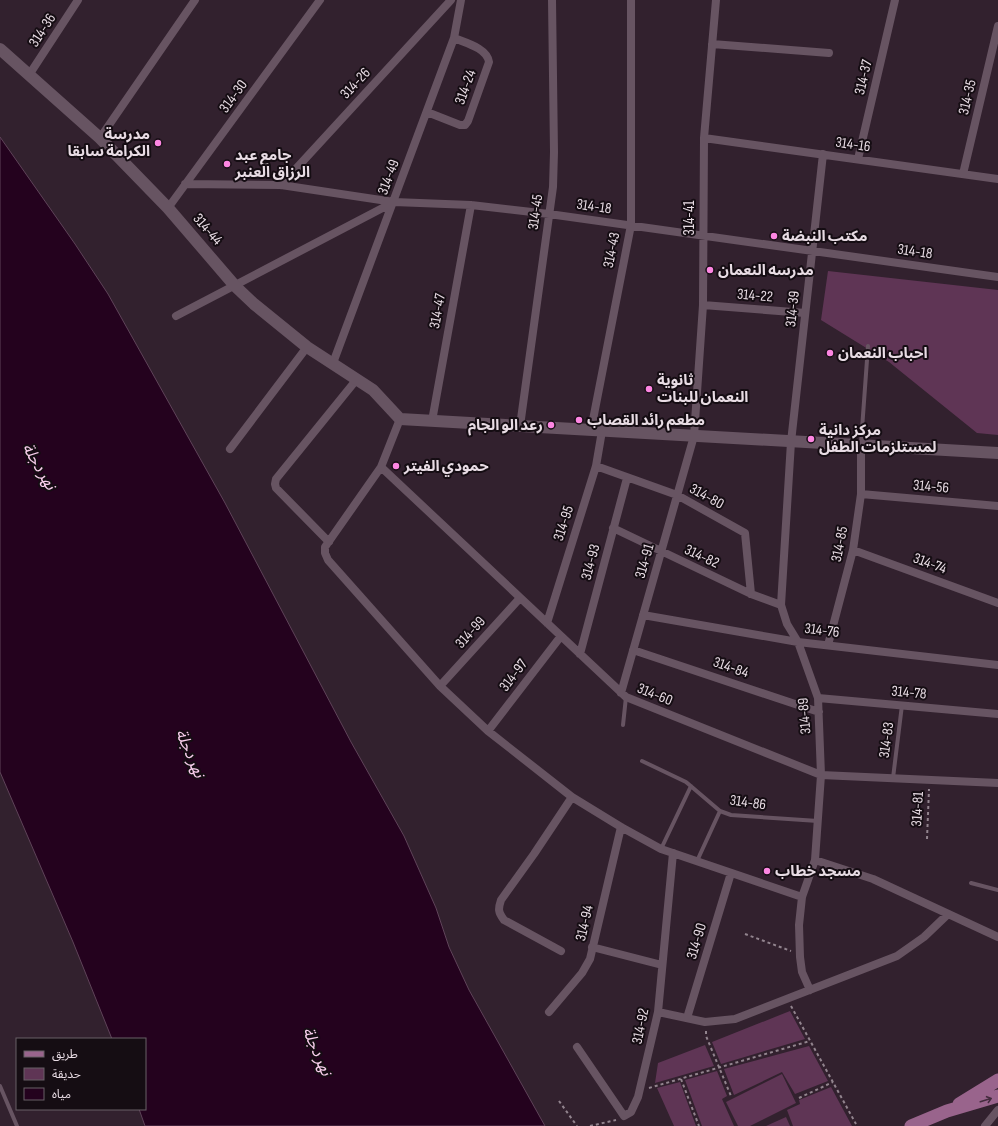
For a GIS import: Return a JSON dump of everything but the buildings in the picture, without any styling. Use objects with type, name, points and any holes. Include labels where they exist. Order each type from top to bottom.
[{"type":"main road","points":[[946,1112],[998,1080]]},
{"type":"main road","points":[[911,1126],[946,1112],[998,1096]]},
{"type":"street","name":"314-36","points":[[29,75],[78,0]]},
{"type":"street","points":[[100,138],[195,0]]},
{"type":"street","name":"314-30","points":[[168,208],[320,0]]},
{"type":"street","name":"314-26","points":[[281,185],[451,0]]},
{"type":"street","name":"314-49","points":[[332,362],[394,202],[454,38],[461,0]]},
{"type":"street","name":"314-45","points":[[520,426],[549,214],[554,152],[552,0]]},
{"type":"street","name":"314-43","points":[[597,431],[630,225],[631,0]]},
{"type":"street","name":"314-41","points":[[694,436],[703,305],[704,138],[716,0]]},
{"type":"street","name":"314-37","points":[[858,159],[895,0]]},
{"type":"street","name":"314-35","points":[[963,174],[998,26]]},
{"type":"street","name":"314-24","points":[[427,112],[460,126],[465,125],[468,121],[489,62],[488,57],[484,52],[454,38]]},
{"type":"street","points":[[712,44],[829,54]]},
{"type":"street","name":"314-44","points":[[0,49],[100,138],[168,208],[235,286],[254,304],[307,348],[332,362],[373,390],[400,419]]},
{"type":"street","name":"314-16","points":[[704,138],[998,179]]},
{"type":"street","name":"314-39","points":[[791,442],[823,154]]},
{"type":"street","name":"314-18","points":[[185,184],[281,185],[394,202],[471,205],[630,225],[998,277]]},
{"type":"street","points":[[176,316],[394,202]]},
{"type":"street","name":"314-47","points":[[432,421],[471,205]]},
{"type":"street","name":"314-22","points":[[703,305],[805,313]]},
{"type":"street","points":[[230,449],[307,348]]},
{"type":"street","points":[[329,542],[276,488],[275,484],[276,479],[357,379]]},
{"type":"street","points":[[802,897],[661,849],[572,797],[488,731],[440,686],[328,560],[325,553],[325,547],[381,467],[400,419],[998,453]]},
{"type":"street","name":"314-95","points":[[547,623],[596,466],[597,431]]},
{"type":"street","name":"314-91","points":[[624,695],[633,650],[694,436]]},
{"type":"street","name":"314-89","points":[[791,442],[781,606],[787,624],[798,642],[818,698],[819,712],[821,775],[815,860],[802,897],[799,925],[802,972],[810,990]]},
{"type":"street","name":"314-85","points":[[828,645],[853,550],[861,494],[861,446]]},
{"type":"street","name":"314-80","points":[[596,466],[677,495],[745,533],[751,594]]},
{"type":"street","name":"314-60","points":[[381,467],[624,695],[821,775],[998,783]]},
{"type":"street","name":"314-93","points":[[580,654],[627,478]]},
{"type":"street","name":"314-56","points":[[861,494],[998,506]]},
{"type":"street","name":"314-82","points":[[613,528],[751,594],[781,606]]},
{"type":"street","name":"314-74","points":[[853,550],[998,603]]},
{"type":"street","name":"314-99","points":[[440,686],[520,598]]},
{"type":"street","name":"314-76","points":[[643,615],[798,642],[998,665]]},
{"type":"street","name":"314-97","points":[[488,731],[561,636]]},
{"type":"street","name":"314-84","points":[[633,650],[819,712]]},
{"type":"street","name":"314-78","points":[[818,698],[998,714]]},
{"type":"street","points":[[561,951],[504,920],[499,914],[498,909],[501,900],[572,797]]},
{"type":"street","name":"314-94","points":[[549,1012],[587,966],[621,827]]},
{"type":"street","name":"314-92","points":[[624,1116],[631,1112],[638,1096],[658,1012],[673,853]]},
{"type":"street","points":[[815,860],[873,879],[998,937]]},
{"type":"street","name":"314-90","points":[[687,1018],[731,873]]},
{"type":"street","points":[[658,1012],[705,1022],[735,1019],[896,956],[924,937],[947,914]]},
{"type":"street","points":[[592,947],[662,965]]},
{"type":"street","points":[[577,1047],[624,1116]]},
{"type":"street","points":[[985,1126],[998,1110]]},
{"type":"lane","points":[[861,446],[868,346]]},
{"type":"lane","points":[[623,725],[624,695]]},
{"type":"lane","name":"314-83","points":[[893,778],[902,705]]},
{"type":"lane","name":"314-86","points":[[642,761],[686,782],[720,811],[731,815],[818,821]]},
{"type":"lane","points":[[661,849],[691,786]]},
{"type":"lane","points":[[697,861],[720,811]]},
{"type":"lane","points":[[971,883],[998,890]]},
{"type":"lane","points":[[0,1086],[17,1126]]},
{"type":"path","name":"314-81","points":[[927,839],[930,780]]},
{"type":"path","points":[[745,934],[800,954]]},
{"type":"path","points":[[788,999],[856,1124]]},
{"type":"path","points":[[705,1022],[706,1036],[731,1096]]},
{"type":"path","points":[[640,1087],[647,1088],[810,1041]]},
{"type":"path","points":[[681,1078],[699,1126]]},
{"type":"path","points":[[799,1098],[833,1082]]},
{"type":"path","points":[[559,1101],[577,1126]]},
{"type":"path","points":[[590,1126],[619,1119],[624,1116]]},
{"type":"green space","points":[[828,271],[998,290],[998,435],[977,433],[889,362],[821,320]]},
{"type":"green space","points":[[790,1011],[805,1039],[721,1064],[712,1042]]},
{"type":"green space","points":[[705,1045],[714,1066],[655,1083],[658,1063]]},
{"type":"green space","points":[[809,1046],[828,1081],[795,1094],[782,1072],[734,1095],[724,1069]]},
{"type":"green space","points":[[717,1071],[727,1096],[722,1099],[734,1126],[702,1126],[685,1080]]},
{"type":"green space","points":[[782,1074],[796,1103],[750,1126],[738,1126],[726,1102]]},
{"type":"green space","points":[[680,1082],[696,1126],[674,1126],[657,1088]]},
{"type":"green space","points":[[831,1087],[852,1126],[793,1126],[787,1110],[800,1104],[799,1100]]},
{"type":"green space","points":[[786,1117],[790,1126],[766,1126]]},
{"type":"water","name":"نهر دجلة","points":[[0,137],[108,294],[225,503],[351,742],[404,836],[436,908],[449,947],[469,990],[545,1126],[145,1126],[139,1110],[146,1110],[146,1038],[112,1038],[73,942],[0,772]]},
{"type":"place","name":"مدرسة الكرامة سابقا","points":[[158,143]]},
{"type":"place","name":"جامع عبد الرزاق العنبر","points":[[227,164]]},
{"type":"place","name":"مكتب النبضة","points":[[774,236]]},
{"type":"place","name":"مدرسه النعمان","points":[[710,270]]},
{"type":"place","name":"احباب النعمان","points":[[830,353]]},
{"type":"place","name":"ثانوية النعمان للبنات","points":[[649,389]]},
{"type":"place","name":"مطعم رائد القصاب","points":[[579,420]]},
{"type":"place","name":"رعد الو الجام","points":[[551,425]]},
{"type":"place","name":"مركز دانية لمستلزمات الطفل","points":[[811,439]]},
{"type":"place","name":"حمودي الفيتر","points":[[396,466]]},
{"type":"place","name":"مسجد خطاب","points":[[767,871]]}]
